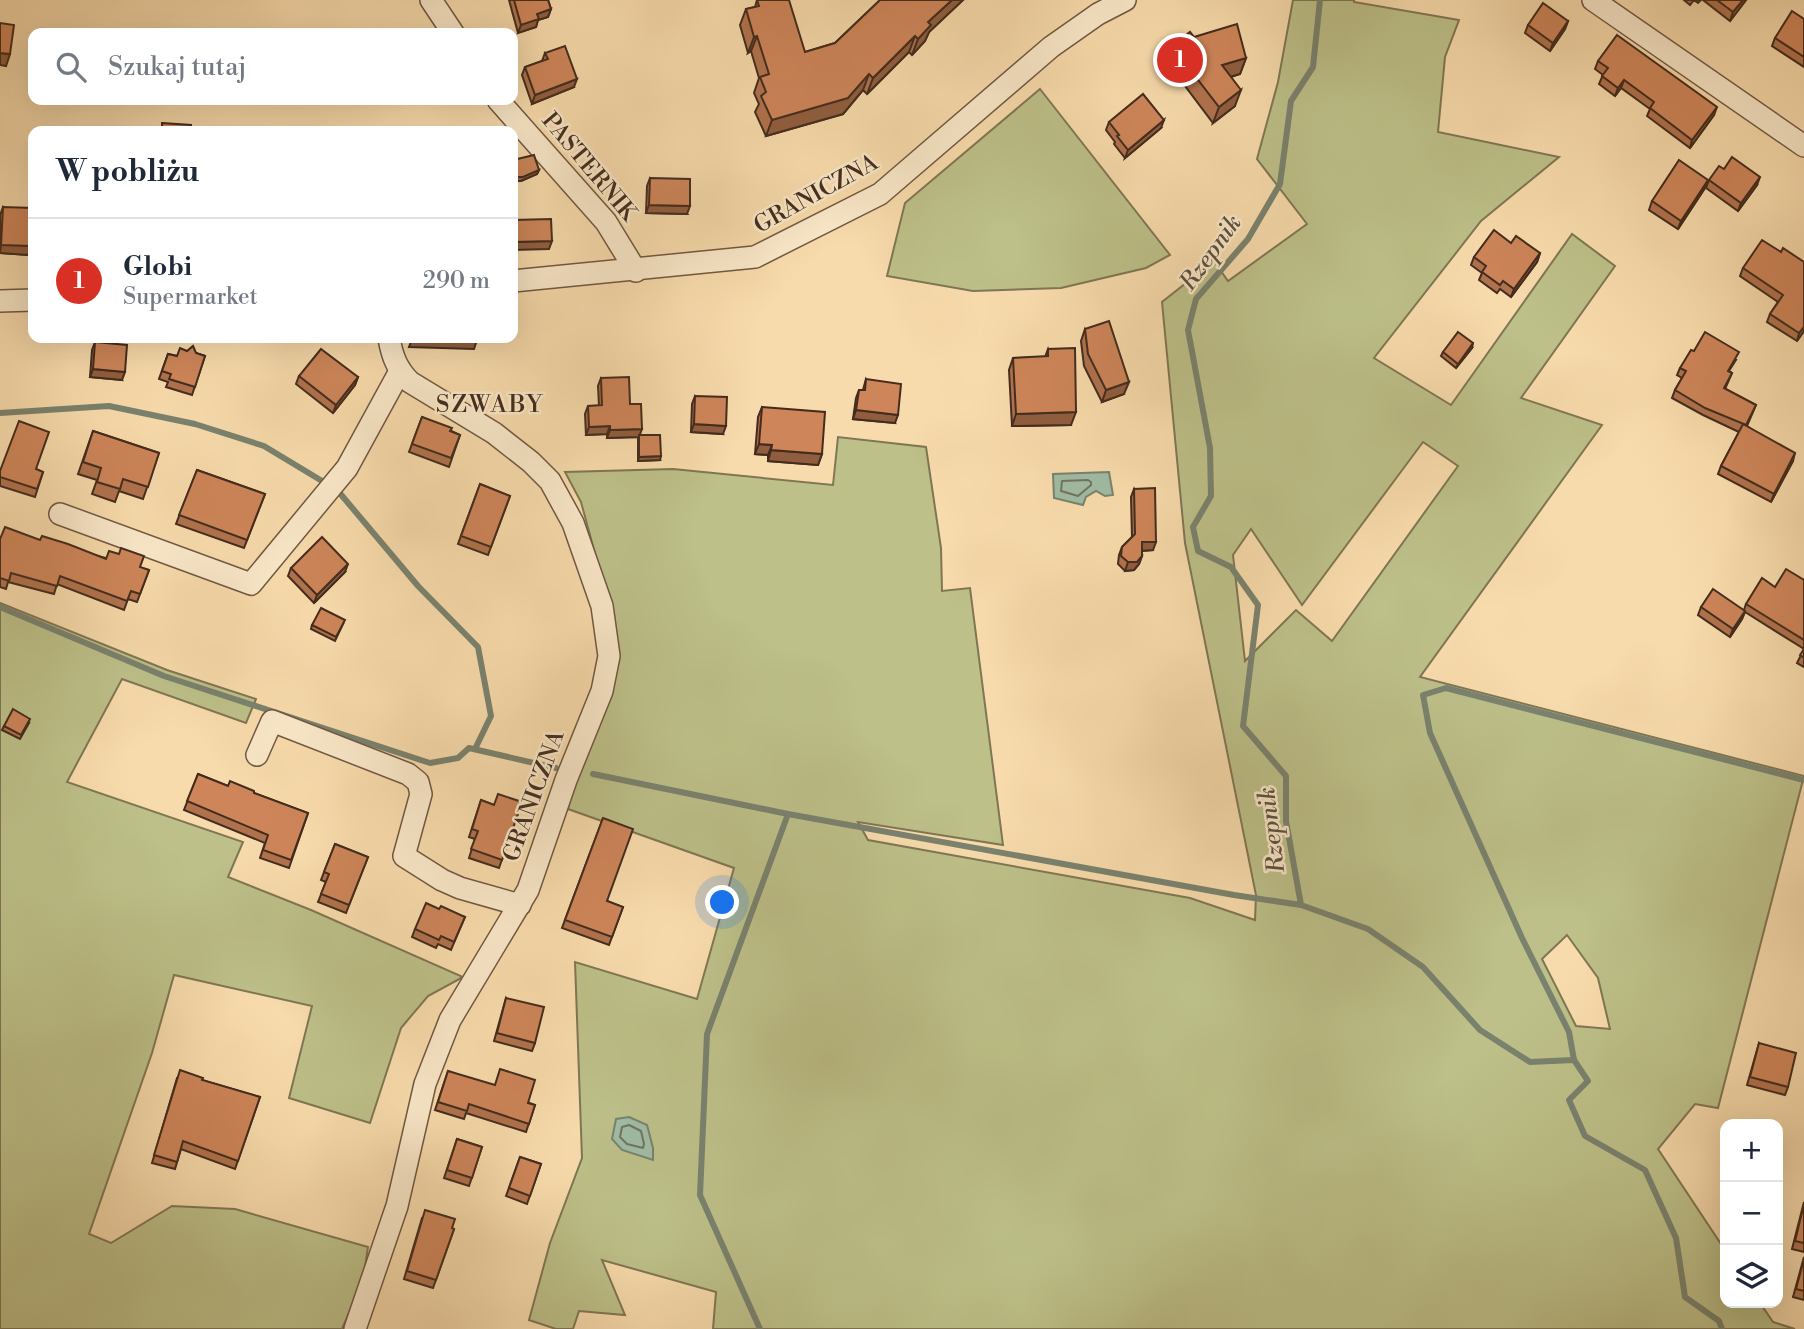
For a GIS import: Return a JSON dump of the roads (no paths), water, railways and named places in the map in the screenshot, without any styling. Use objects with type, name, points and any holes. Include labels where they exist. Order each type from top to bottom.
[{"type":"street","points":[[431,0],[450,28]]},
{"type":"street","name":"GRANICZNA","points":[[518,281],[636,271],[755,257],[880,194],[1051,47],[1093,7],[1125,0]]},
{"type":"street","points":[[1594,0],[1804,146]]},
{"type":"street","name":"PASTERNIK","points":[[502,105],[606,222],[636,271]]},
{"type":"street","points":[[0,301],[28,300]]},
{"type":"street","points":[[60,514],[251,584],[347,468],[400,371],[390,343]]},
{"type":"street","name":"GRANICZNA","points":[[355,1329],[397,1206],[425,1084],[457,1008],[528,890],[566,780],[602,691],[608,656],[602,606],[573,523],[550,481],[494,433],[426,393],[400,371]]},
{"type":"street","points":[[257,755],[272,720],[408,774],[418,782],[421,794],[404,856],[460,888],[520,905]]},
{"type":"water","points":[[1109,472],[1113,495],[1105,496],[1096,491],[1086,497],[1083,505],[1054,498],[1053,474]]},
{"type":"water","points":[[629,1117],[647,1125],[653,1160],[622,1150],[612,1139],[616,1119]]},
{"type":"waterway","name":"Rzepnik","points":[[1320,0],[1313,67],[1291,101],[1280,184],[1248,239],[1196,299],[1188,330],[1210,448],[1211,496],[1193,527],[1198,551],[1231,567],[1258,605],[1243,726],[1286,776],[1286,821],[1301,905],[1368,929],[1423,967],[1480,1030],[1530,1062],[1574,1060],[1588,1081],[1569,1100],[1585,1136],[1645,1170],[1676,1238],[1685,1297],[1719,1321],[1722,1329]]},
{"type":"waterway","points":[[0,413],[109,406],[195,424],[264,446],[327,484]]},
{"type":"waterway","points":[[338,491],[418,586],[478,647],[491,716],[475,749]]},
{"type":"waterway","points":[[0,607],[164,676],[430,763],[458,758],[469,748],[556,768]]},
{"type":"waterway","points":[[1574,1060],[1569,1032],[1522,938],[1430,733],[1423,695],[1446,688],[1804,780]]},
{"type":"waterway","points":[[593,774],[788,814],[1301,905]]},
{"type":"waterway","points":[[760,1329],[700,1195],[707,1034],[788,814]]},
{"type":"place","name":"Globi","points":[[1180,60]]},
{"type":"district","name":"SZWABY","points":[[490,405]]}]
